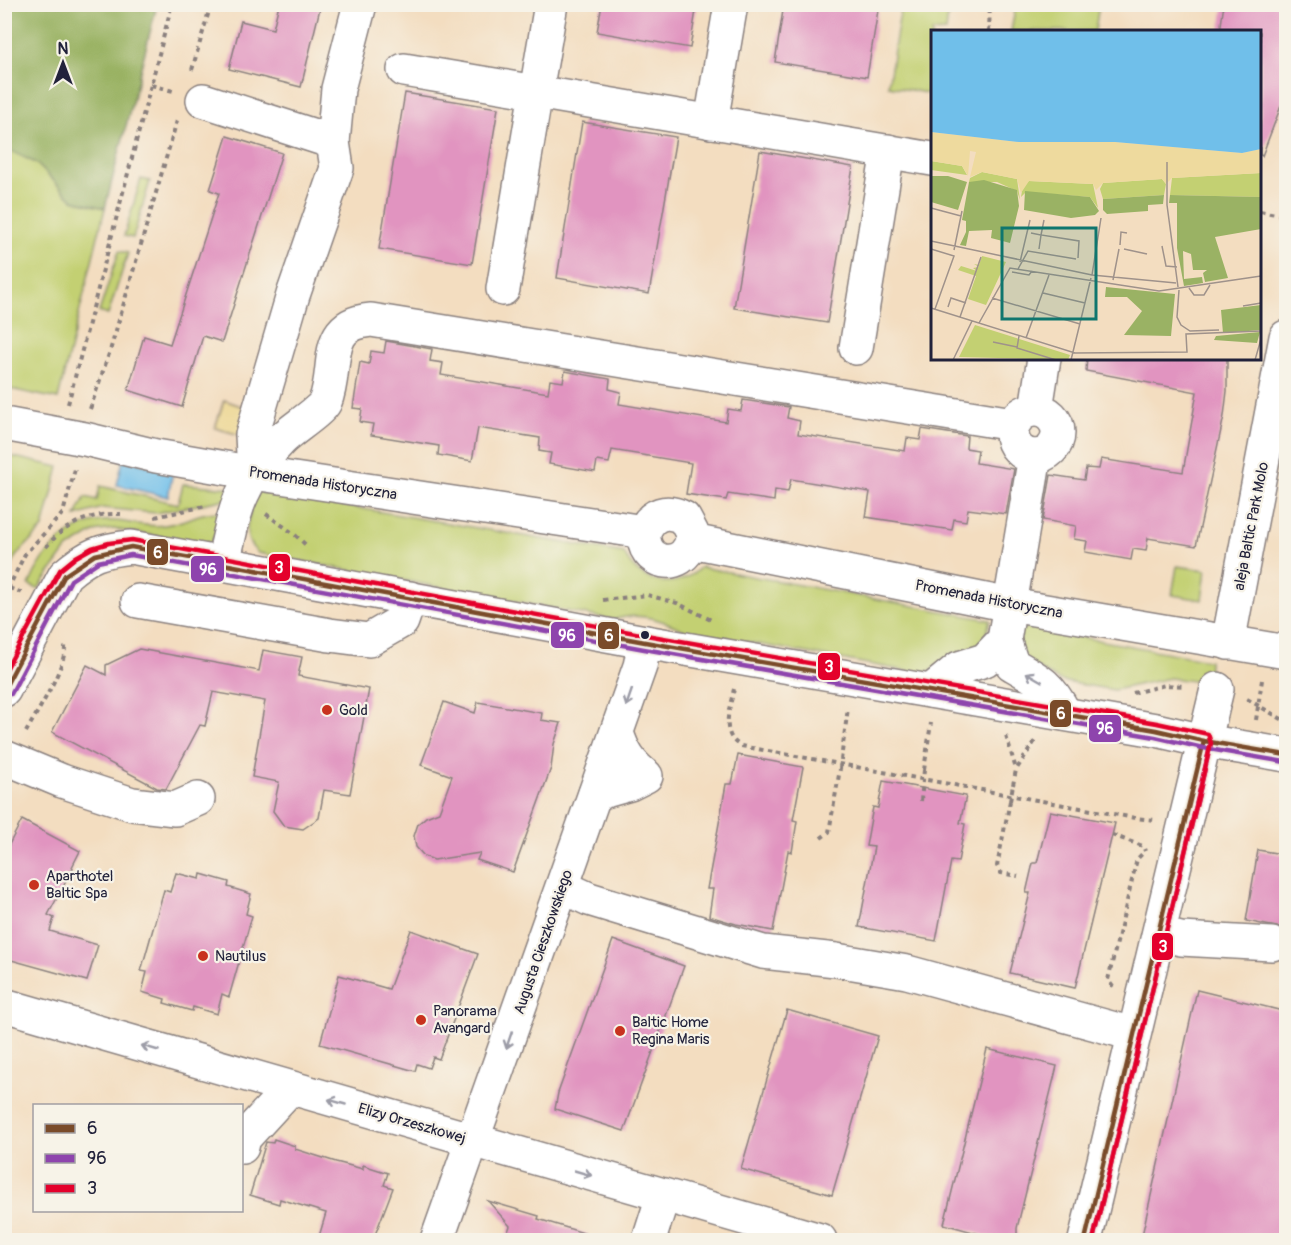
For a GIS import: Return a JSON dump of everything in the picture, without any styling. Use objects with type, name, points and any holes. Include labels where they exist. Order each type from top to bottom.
[{"type":"street","points":[[254,473],[252,435],[293,295],[337,168],[333,142],[338,89],[360,4]]},
{"type":"street","points":[[503,289],[551,4]]},
{"type":"street","points":[[711,122],[731,4]]},
{"type":"street","points":[[404,70],[931,159]]},
{"type":"street","points":[[192,94],[333,142]]},
{"type":"street","points":[[856,348],[888,151]]},
{"type":"street","points":[[222,615],[237,566],[237,507],[244,489],[281,440],[324,403],[337,339],[344,328],[356,321],[371,320],[1024,417],[1042,410],[1052,416],[1059,433],[1052,449],[1035,456],[1004,640],[985,660],[959,668],[932,704]]},
{"type":"street","name":"aleja Baltic Park Molo","points":[[1228,643],[1287,337]]},
{"type":"street","points":[[1024,417],[1043,360]]},
{"type":"street","name":"Promenada Historyczna","points":[[4,424],[70,436],[156,456],[254,473],[644,532],[652,518],[660,513],[668,512],[684,518],[692,533],[692,541],[1010,604],[1277,651]]},
{"type":"street","points":[[4,690],[65,575],[78,563],[106,549],[131,547],[645,642],[932,704],[1065,714],[1287,755]]},
{"type":"street","points":[[138,601],[369,640],[402,621],[410,597]]},
{"type":"street","points":[[1004,640],[1012,664],[1043,682],[1055,695],[1065,714]]},
{"type":"street","name":"Augusta Cieszkowskiego","points":[[436,1240],[596,794],[640,666],[645,642]]},
{"type":"street","points":[[1085,1240],[1217,688]]},
{"type":"street","points":[[596,794],[657,779],[636,768],[624,754],[616,733]]},
{"type":"street","points":[[8,758],[62,781],[132,804],[175,809],[198,799]]},
{"type":"street","points":[[563,887],[589,899],[763,952],[907,965],[1133,1034]]},
{"type":"street","points":[[1159,934],[1181,939],[1272,944]]},
{"type":"street","name":"Elizy Orzeszkowej","points":[[4,1005],[820,1240]]},
{"type":"street","points":[[243,1142],[244,1138],[290,1088]]},
{"type":"street","points":[[649,1240],[663,1196]]},
{"type":"path","points":[[4,597],[25,554],[63,513],[70,436],[70,398],[172,4]]},
{"type":"path","points":[[70,436],[91,406],[110,351],[192,94],[211,4]]},
{"type":"path","points":[[988,30],[990,4]]},
{"type":"path","points":[[1261,211],[1287,216]]},
{"type":"path","points":[[8,758],[52,683],[66,652],[65,638]]},
{"type":"path","points":[[1250,749],[1258,706],[1277,651]]},
{"type":"path","points":[[735,682],[728,731],[734,742],[741,746],[1134,818],[1161,820]]},
{"type":"path","points":[[1217,688],[1241,696],[1287,722]]},
{"type":"path","points":[[821,837],[829,832],[848,703]]},
{"type":"path","points":[[921,801],[932,704]]},
{"type":"path","points":[[1004,729],[1016,770]]},
{"type":"path","points":[[1018,876],[1000,873],[997,866],[1016,770],[1037,737]]},
{"type":"path","points":[[1112,836],[1143,846]]},
{"type":"green space","points":[[5,4],[157,5],[105,208],[73,200],[36,163],[5,148]]},
{"type":"green space","points":[[1017,4],[1099,5],[1095,30],[1011,30]]},
{"type":"green space","points":[[901,7],[948,14],[946,30],[931,30],[931,94],[888,86]]},
{"type":"green space","points":[[5,148],[36,163],[73,200],[105,208],[58,399],[5,388]]},
{"type":"green space","points":[[141,179],[150,181],[133,238],[124,236]]},
{"type":"green space","points":[[119,251],[128,253],[108,315],[99,312]]},
{"type":"green space","points":[[5,455],[59,467],[43,528],[16,556],[5,581]]},
{"type":"green space","points":[[183,484],[231,488],[227,499],[156,513],[102,508],[76,516],[85,497],[97,500],[100,486],[178,504]]},
{"type":"green space","points":[[257,491],[624,553],[639,572],[659,581],[681,580],[701,567],[990,620],[983,649],[930,671],[918,673],[686,631],[651,618],[633,616],[614,620],[258,553],[248,539],[247,532],[247,524]]},
{"type":"green space","points":[[223,512],[211,545],[113,529],[94,532],[67,549],[38,589],[29,585],[35,572],[52,549],[73,531],[86,525],[100,521],[115,521],[159,526],[173,524],[206,513]]},
{"type":"green space","points":[[1177,566],[1206,570],[1202,600],[1172,595]]},
{"type":"green space","points":[[1019,626],[1209,660],[1208,683],[1170,678],[1114,690],[1060,681],[1020,658]]},
{"type":"sand","points":[[224,400],[247,408],[240,435],[215,428]]},
{"type":"water","points":[[123,460],[173,471],[168,497],[117,485]]},
{"type":"building","points":[[279,4],[321,4],[301,87],[229,69],[241,21],[273,29]]},
{"type":"building","points":[[602,4],[697,4],[690,48],[597,32]]},
{"type":"building","points":[[784,4],[879,4],[867,77],[775,62]]},
{"type":"building","points":[[1224,4],[1287,4],[1287,90],[1262,156],[1261,30],[1220,30]]},
{"type":"building","points":[[405,93],[498,108],[472,264],[379,249]]},
{"type":"building","points":[[582,122],[676,137],[649,294],[557,278]]},
{"type":"building","points":[[227,136],[282,153],[222,342],[203,336],[182,407],[128,390],[144,336],[170,344],[219,193],[210,190]]},
{"type":"building","points":[[760,151],[853,167],[827,323],[734,308]]},
{"type":"building","points":[[386,341],[432,349],[430,361],[443,363],[441,375],[548,393],[550,380],[563,382],[565,371],[610,379],[609,389],[621,392],[619,404],[726,422],[728,409],[741,411],[743,400],[789,407],[787,418],[800,421],[798,434],[905,451],[907,438],[920,440],[922,429],[967,436],[966,448],[978,450],[976,463],[1014,469],[1006,514],[968,509],[966,521],[954,519],[952,530],[866,517],[870,492],[791,479],[788,492],[775,490],[774,501],[728,494],[726,500],[686,494],[691,463],[612,450],[609,463],[597,461],[595,472],[549,464],[551,453],[539,451],[540,438],[478,428],[472,461],[438,455],[439,446],[371,435],[373,424],[360,422],[362,409],[353,408],[360,362],[369,364],[371,351],[384,353]]},
{"type":"building","points":[[1087,360],[1227,360],[1224,416],[1196,546],[1148,538],[1146,551],[1133,549],[1131,560],[1085,552],[1087,541],[1074,539],[1076,526],[1043,520],[1051,475],[1084,480],[1086,468],[1099,469],[1101,459],[1183,472],[1197,392],[1086,371]]},
{"type":"building","points":[[139,649],[259,671],[263,650],[302,657],[298,676],[369,689],[350,794],[324,790],[319,818],[303,829],[284,826],[273,811],[279,782],[252,777],[265,701],[213,692],[205,726],[200,725],[166,789],[157,788],[52,732],[87,665],[106,675],[106,665]]},
{"type":"building","points":[[444,702],[475,713],[478,702],[542,713],[541,720],[561,723],[554,744],[551,768],[513,872],[477,860],[480,853],[434,860],[424,856],[416,847],[414,836],[418,824],[426,817],[439,812],[452,776],[421,765]]},
{"type":"building","points":[[738,755],[803,767],[793,820],[797,821],[792,852],[788,851],[773,931],[709,916],[713,889],[707,889],[726,784],[732,784]]},
{"type":"building","points":[[883,781],[966,796],[960,823],[965,824],[958,862],[951,861],[936,941],[859,927],[874,847],[866,846],[873,807],[878,808]]},
{"type":"building","points":[[1050,811],[1115,823],[1075,988],[1010,973],[1030,893],[1026,893],[1033,863],[1037,863]]},
{"type":"building","name":"Aparthotel Baltic Spa","points":[[22,820],[80,851],[48,915],[54,918],[50,931],[98,945],[87,981],[4,958],[4,854]]},
{"type":"building","points":[[1258,850],[1287,855],[1287,929],[1246,921]]},
{"type":"building","points":[[176,873],[200,879],[201,874],[229,882],[228,887],[251,894],[246,914],[252,916],[229,997],[222,994],[217,1014],[193,1007],[192,1011],[164,1003],[165,999],[142,992],[147,972],[141,971],[164,890],[170,892]]},
{"type":"building","points":[[411,930],[478,954],[439,1059],[433,1057],[429,1068],[417,1064],[415,1071],[320,1044],[339,975],[389,989]]},
{"type":"building","name":"Baltic Home Regina Maris","points":[[613,940],[684,966],[624,1131],[555,1109],[558,1093]]},
{"type":"building","points":[[1197,990],[1287,1012],[1287,1240],[1141,1240]]},
{"type":"building","points":[[787,1010],[878,1036],[832,1195],[741,1169]]},
{"type":"building","points":[[987,1049],[1057,1066],[1017,1228],[1017,1240],[1001,1240],[944,1224]]},
{"type":"building","points":[[274,1139],[295,1146],[295,1149],[336,1162],[363,1169],[363,1165],[388,1173],[384,1185],[393,1188],[373,1240],[318,1240],[326,1213],[280,1199],[279,1204],[250,1195],[266,1142],[273,1143]]},
{"type":"building","points":[[488,1201],[539,1216],[538,1219],[587,1234],[587,1240],[505,1240],[510,1226]]},
{"type":"transit line","name":"3","points":[[4,673],[60,570],[92,548],[132,540],[646,635],[1157,723],[1208,734],[1211,743],[1093,1240]]},
{"type":"transit line","name":"6","points":[[4,689],[65,575],[95,555],[131,547],[645,642],[1156,730],[1286,755]]},
{"type":"transit line","name":"96","points":[[11,694],[71,580],[98,562],[131,555],[644,649],[1155,737],[1285,762]]},
{"type":"transit line","name":"6","points":[[1085,1240],[1204,741]]},
{"type":"transit line","name":"96","points":[[1093,1240],[1211,743]]},
{"type":"place","name":"Gold","points":[[327,710]]},
{"type":"place","name":"Aparthotel Baltic Spa","points":[[34,885]]},
{"type":"place","name":"Nautilus","points":[[203,956]]},
{"type":"place","name":"Panorama Avangard","points":[[421,1020]]},
{"type":"place","name":"Baltic Home Regina Maris","points":[[620,1031]]}]
